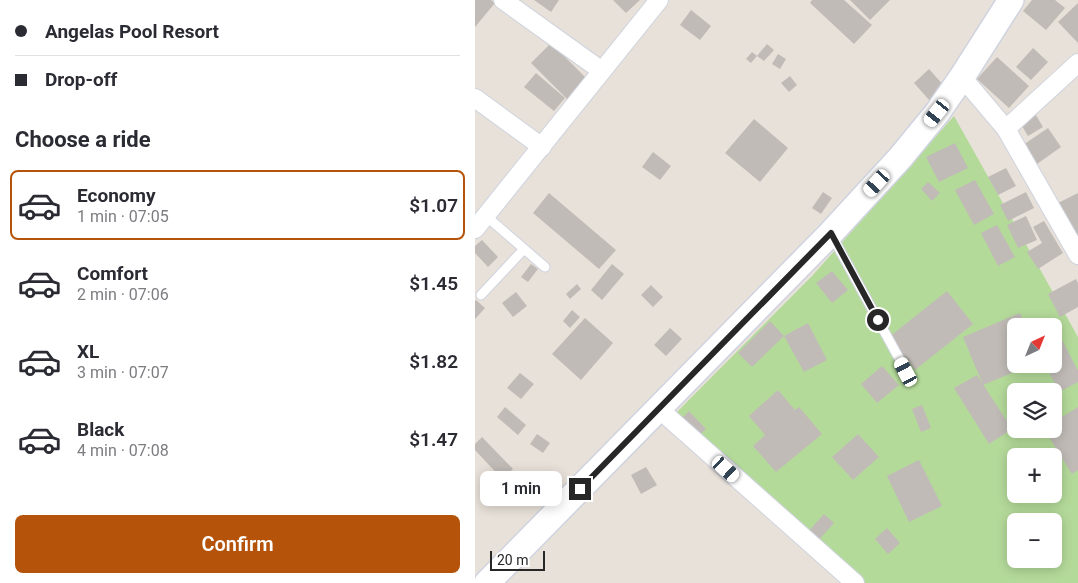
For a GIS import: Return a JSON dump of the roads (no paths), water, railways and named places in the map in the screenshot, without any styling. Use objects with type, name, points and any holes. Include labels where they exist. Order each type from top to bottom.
[{"type":"street","points":[[503,0],[602,71]]},
{"type":"street","points":[[478,226],[659,0]]},
{"type":"street","points":[[487,583],[831,233],[900,158],[937,113],[1011,0]]},
{"type":"street","points":[[1006,128],[1078,63]]},
{"type":"street","points":[[962,77],[1006,128],[1078,255]]},
{"type":"street","points":[[475,98],[542,147]]},
{"type":"street","points":[[659,409],[855,583]]},
{"type":"lane","points":[[478,226],[524,249],[545,267]]},
{"type":"lane","points":[[831,233],[906,372]]},
{"type":"lane","points":[[481,295],[524,249]]}]
